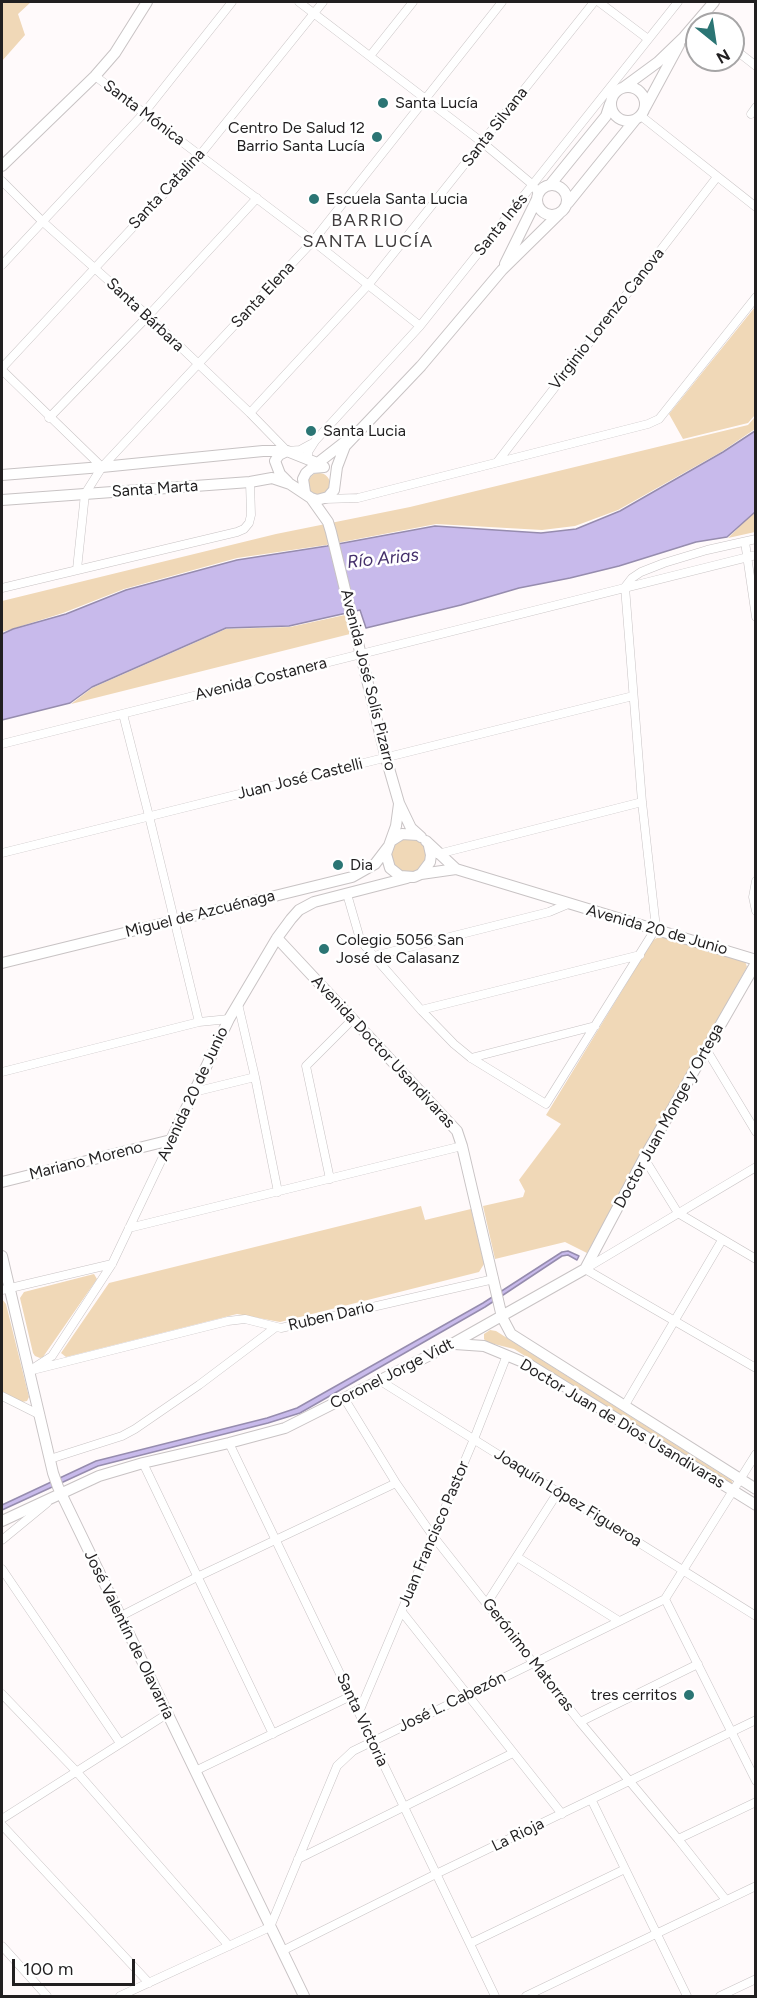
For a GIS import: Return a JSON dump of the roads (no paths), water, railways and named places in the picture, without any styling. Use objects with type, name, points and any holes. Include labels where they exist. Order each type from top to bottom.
[{"type":"street","points":[[2,166],[95,76],[115,53],[147,2]]},
{"type":"street","points":[[2,265],[144,113],[232,2]]},
{"type":"street","points":[[299,2],[541,190]]},
{"type":"street","name":"Santa Catalina","points":[[2,369],[200,155],[323,2]]},
{"type":"street","points":[[370,56],[413,2]]},
{"type":"street","name":"Santa Elena","points":[[77,569],[85,494],[102,467],[313,241],[502,2]]},
{"type":"street","name":"Santa Silvana","points":[[250,413],[369,284],[594,2]]},
{"type":"street","points":[[599,2],[648,39]]},
{"type":"street","name":"Santa Inés","points":[[315,465],[308,452],[315,441],[541,190],[614,93],[648,39],[678,2]]},
{"type":"street","points":[[502,270],[541,190],[606,116],[614,93],[658,62],[684,37]]},
{"type":"street","points":[[330,496],[345,446],[422,366],[502,270],[559,214],[641,115],[684,37]]},
{"type":"street","name":"Santa Mónica","points":[[95,76],[369,284],[420,326]]},
{"type":"street","points":[[614,93],[636,88],[641,92],[644,97],[641,115]]},
{"type":"street","points":[[614,93],[611,106],[615,116],[625,121],[641,115]]},
{"type":"street","points":[[641,115],[756,207]]},
{"type":"street","name":"Virginio Lorenzo Canova","points":[[497,461],[717,177]]},
{"type":"street","name":"Santa Bárbara","points":[[2,181],[42,221],[148,316],[287,451]]},
{"type":"street","points":[[541,190],[560,186],[564,189],[568,203]]},
{"type":"street","points":[[541,190],[537,205],[544,213],[559,214]]},
{"type":"street","points":[[49,418],[148,316],[257,198]]},
{"type":"street","points":[[261,478],[272,478],[290,484],[308,495],[358,498],[648,424],[666,413],[756,297]]},
{"type":"street","points":[[2,369],[49,418],[102,467]]},
{"type":"street","points":[[308,495],[303,479],[306,473],[354,435]]},
{"type":"street","name":"Santa Inés","points":[[287,451],[300,450],[315,441]]},
{"type":"street","points":[[261,478],[269,466],[262,451]]},
{"type":"street","name":"Santa Marta","points":[[2,475],[262,451],[287,451]]},
{"type":"street","points":[[290,484],[280,474],[275,461],[279,455],[287,451],[330,471],[335,477]]},
{"type":"street","name":"Santa Marta","points":[[2,500],[250,482],[261,478]]},
{"type":"street","points":[[2,588],[237,532],[249,523],[251,515],[250,482]]},
{"type":"street","name":"Avenida José Solís Pizarro","points":[[308,495],[330,527]]},
{"type":"street","name":"Avenida José Solís Pizarro","points":[[330,496],[330,527],[386,758],[399,803],[411,828],[423,839]]},
{"type":"street","name":"Avenida Costanera","points":[[625,587],[632,578],[648,569],[707,550],[756,539]]},
{"type":"street","points":[[745,542],[756,618]]},
{"type":"street","name":"Avenida Costanera","points":[[2,744],[756,555]]},
{"type":"street","points":[[347,894],[360,939],[421,1010],[471,1058],[546,1104],[656,928],[642,802],[625,587]]},
{"type":"street","name":"Juan José Castelli","points":[[2,853],[633,696]]},
{"type":"street","points":[[123,714],[199,1022]]},
{"type":"street","points":[[438,854],[642,802]]},
{"type":"street","name":"Avenida José Solís Pizarro","points":[[390,844],[399,803]]},
{"type":"street","points":[[402,834],[415,834],[423,839],[431,855],[427,869],[421,874],[407,878],[400,876],[390,868],[386,854],[390,844],[402,834]]},
{"type":"street","name":"Avenida 20 de Junio","points":[[423,839],[456,869],[568,904],[656,928],[756,962]]},
{"type":"street","name":"Miguel de Azcuénaga","points":[[2,963],[352,877],[375,864],[390,844]]},
{"type":"street","name":"Avenida 20 de Junio","points":[[421,874],[456,869]]},
{"type":"street","name":"Avenida 20 de Junio","points":[[29,1371],[52,1356],[112,1264],[229,1018],[291,919],[306,905],[407,878]]},
{"type":"street","points":[[756,881],[753,897],[756,911]]},
{"type":"street","points":[[374,956],[549,912],[568,904]]},
{"type":"street","name":"Avenida Doctor Usandivaras","points":[[277,938],[457,1131],[502,1317]]},
{"type":"street","points":[[421,1010],[640,955]]},
{"type":"street","name":"Doctor Juan Monge y Ortega","points":[[585,1269],[644,1158],[756,962]]},
{"type":"street","points":[[238,1004],[278,1192]]},
{"type":"street","points":[[2,1072],[199,1022],[229,1018]]},
{"type":"street","points":[[330,1179],[306,1066],[308,1061],[352,1020]]},
{"type":"street","points":[[471,1058],[595,1026]]},
{"type":"street","points":[[706,1049],[756,1132]]},
{"type":"street","points":[[194,1092],[255,1077]]},
{"type":"street","name":"Mariano Moreno","points":[[2,1182],[171,1140]]},
{"type":"street","points":[[129,1228],[462,1146]]},
{"type":"street","points":[[644,1158],[678,1213],[756,1259]]},
{"type":"street","name":"Coronel Jorge Vidt","points":[[2,1521],[60,1490],[99,1476],[285,1428],[502,1317],[756,1167]]},
{"type":"street","points":[[625,1405],[723,1240]]},
{"type":"street","name":"José Valentín de Olavarría","points":[[2,1257],[5,1289],[60,1490],[303,1996]]},
{"type":"street","points":[[5,1289],[112,1264]]},
{"type":"street","points":[[585,1269],[756,1368]]},
{"type":"street","name":"Ruben Dario","points":[[29,1371],[228,1321],[245,1319],[281,1328],[496,1290]]},
{"type":"street","points":[[502,1317],[509,1331],[507,1355]]},
{"type":"street","points":[[485,1347],[480,1340],[480,1335],[486,1325],[495,1324],[509,1331]]},
{"type":"street","points":[[50,1459],[122,1436],[135,1429],[199,1385],[276,1327]]},
{"type":"street","name":"Doctor Juan de Dios Usandivaras","points":[[509,1331],[756,1489]]},
{"type":"street","name":"Doctor Juan de Dios Usandivaras","points":[[452,1344],[485,1347],[530,1365],[756,1505]]},
{"type":"street","name":"Juan Francisco Pastor","points":[[359,1712],[507,1355]]},
{"type":"street","name":"Joaquín López Figueroa","points":[[379,1380],[756,1616]]},
{"type":"street","points":[[2,1396],[39,1415]]},
{"type":"street","name":"Gerónimo Matorras","points":[[344,1398],[396,1483],[433,1536],[619,1771],[630,1781],[726,1900]]},
{"type":"street","name":"Santa Victoria","points":[[229,1443],[495,1996]]},
{"type":"street","points":[[756,1454],[665,1599],[756,1781]]},
{"type":"street","points":[[143,1463],[273,1734]]},
{"type":"street","points":[[121,1616],[197,1577],[396,1483]]},
{"type":"street","points":[[2,1540],[60,1490]]},
{"type":"street","points":[[487,1603],[558,1492]]},
{"type":"street","points":[[517,1557],[619,1621]]},
{"type":"street","points":[[2,1569],[120,1743]]},
{"type":"street","name":"José L. Cabezón","points":[[298,1859],[337,1766],[353,1751],[665,1599]]},
{"type":"street","points":[[402,1612],[562,1814]]},
{"type":"street","points":[[580,1722],[698,1664]]},
{"type":"street","points":[[2,1694],[76,1771],[229,1946]]},
{"type":"street","points":[[195,1771],[351,1696]]},
{"type":"street","points":[[2,1819],[167,1714]]},
{"type":"street","name":"La Rioja","points":[[282,1951],[756,1720]]},
{"type":"street","points":[[120,1996],[270,1927],[298,1859],[513,1753]]},
{"type":"street","points":[[592,1801],[687,1996]]},
{"type":"street","points":[[678,1839],[756,1802]]},
{"type":"street","points":[[2,1825],[149,1983]]},
{"type":"street","points":[[471,1943],[625,1869]]},
{"type":"street","points":[[526,1996],[756,1886]]},
{"type":"street","points":[[2,1946],[47,1996]]},
{"type":"street","points":[[720,1996],[756,1979]]},
{"type":"water","name":"Río Arias","points":[[755,431],[755,512],[727,537],[696,542],[619,566],[519,588],[366,628],[360,610],[289,626],[226,628],[92,687],[70,703],[2,720],[2,634],[13,629],[66,614],[126,590],[237,560],[435,526],[541,533],[576,529],[620,511]]},
{"type":"water","points":[[568,1251],[579,1256],[577,1260],[568,1255],[562,1256],[485,1307],[300,1413],[98,1466],[2,1510],[2,1505],[96,1461],[267,1418],[297,1408],[483,1303],[562,1252]]},
{"type":"place","name":"Santa Lucía","points":[[383,103]]},
{"type":"place","name":"Centro De Salud 12 Barrio Santa Lucía","points":[[377,137]]},
{"type":"place","name":"Escuela Santa Lucia","points":[[314,199]]},
{"type":"place","name":"Santa Lucia","points":[[311,431]]},
{"type":"place","name":"Dia","points":[[338,865]]},
{"type":"place","name":"Colegio 5056 San José de Calasanz","points":[[324,949]]},
{"type":"place","name":"tres cerritos","points":[[689,1695]]},
{"type":"district","name":"BARRIO SANTA LUCÍA","points":[[368,231]]}]
